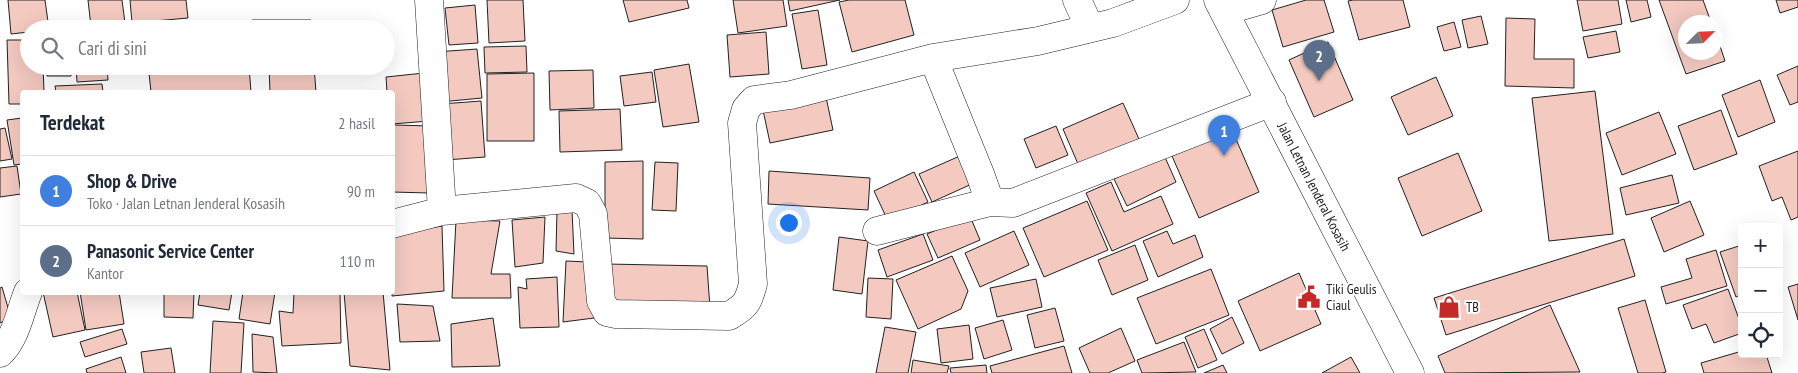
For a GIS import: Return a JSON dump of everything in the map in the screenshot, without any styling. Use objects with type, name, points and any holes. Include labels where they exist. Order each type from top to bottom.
[{"type":"main road","points":[[429,0],[442,211]]},
{"type":"main road","points":[[1077,0],[1090,28]]},
{"type":"main road","points":[[395,223],[442,211],[576,198],[587,203],[593,214],[601,301],[607,312],[616,314],[729,316],[749,301],[753,284],[742,124],[746,109],[754,100],[791,95],[933,58],[1038,41],[1113,23],[1176,0]]},
{"type":"main road","points":[[1221,5],[1262,0]]},
{"type":"main road","name":"Jalan Letnan Jenderal Kosasih","points":[[1221,5],[1410,373]]},
{"type":"main road","points":[[933,58],[990,202]]},
{"type":"main road","points":[[877,231],[990,202],[1013,203],[1272,102]]},
{"type":"main road","points":[[0,353],[12,337],[27,295]]},
{"type":"building","points":[[8,0],[45,0],[48,20],[20,20],[20,33],[11,34]]},
{"type":"building","points":[[88,0],[122,0],[125,20],[90,20]]},
{"type":"building","points":[[130,0],[186,0],[188,18],[132,20]]},
{"type":"building","points":[[487,0],[523,0],[525,41],[489,43]]},
{"type":"building","points":[[623,0],[687,0],[689,8],[629,22]]},
{"type":"building","points":[[733,0],[783,0],[787,26],[738,33]]},
{"type":"building","points":[[788,0],[840,0],[790,11]]},
{"type":"building","points":[[849,0],[905,0],[914,35],[852,52],[839,2]]},
{"type":"building","points":[[1306,0],[1324,0],[1334,32],[1283,47],[1272,10]]},
{"type":"building","points":[[1403,0],[1410,27],[1359,40],[1348,1]]},
{"type":"building","points":[[1577,0],[1618,0],[1622,24],[1583,31]]},
{"type":"building","points":[[1626,0],[1647,0],[1651,17],[1631,22]]},
{"type":"building","points":[[1659,0],[1703,0],[1708,15],[1678,15],[1678,52]]},
{"type":"building","points":[[1776,0],[1798,0],[1798,7],[1780,13]]},
{"type":"building","points":[[475,5],[478,43],[449,45],[445,8]]},
{"type":"building","points":[[818,10],[827,65],[802,69],[792,14]]},
{"type":"building","points":[[1481,16],[1488,44],[1468,48],[1462,20]]},
{"type":"building","points":[[1506,18],[1535,19],[1534,59],[1574,59],[1574,88],[1505,86]]},
{"type":"building","points":[[1454,22],[1461,47],[1444,51],[1437,27]]},
{"type":"building","points":[[1616,31],[1620,52],[1588,58],[1583,37]]},
{"type":"building","points":[[766,32],[769,74],[730,77],[727,35]]},
{"type":"building","points":[[7,40],[20,40],[20,75],[43,75],[44,90],[20,90],[20,104],[9,104]]},
{"type":"building","points":[[1328,42],[1353,100],[1314,117],[1289,60]]},
{"type":"building","points":[[526,46],[527,72],[485,73],[484,47]]},
{"type":"building","points":[[477,49],[482,98],[440,102],[435,52]]},
{"type":"building","points":[[1723,55],[1725,61],[1686,74],[1681,60],[1723,60]]},
{"type":"building","points":[[689,64],[699,122],[663,127],[654,70]]},
{"type":"building","points":[[1798,66],[1798,102],[1790,105],[1777,75]]},
{"type":"building","points":[[593,70],[594,108],[550,110],[549,71]]},
{"type":"building","points":[[652,72],[656,102],[624,106],[620,76]]},
{"type":"building","points":[[424,73],[429,121],[395,124],[395,90],[387,90],[386,77]]},
{"type":"building","points":[[534,73],[534,141],[487,141],[487,74]]},
{"type":"building","points":[[47,75],[71,75],[71,76]]},
{"type":"building","points":[[77,75],[108,75],[108,80],[77,82]]},
{"type":"building","points":[[149,75],[250,75],[251,90],[151,90]]},
{"type":"building","points":[[269,75],[315,75],[316,90],[270,90]]},
{"type":"building","points":[[1436,77],[1453,116],[1408,135],[1391,97]]},
{"type":"building","points":[[1760,80],[1775,122],[1738,137],[1722,95]]},
{"type":"building","points":[[102,84],[103,90],[56,90],[55,86]]},
{"type":"building","points":[[1595,91],[1613,234],[1549,241],[1532,98]]},
{"type":"building","points":[[826,97],[833,130],[770,143],[763,110]]},
{"type":"building","points":[[481,101],[485,157],[446,160],[441,104]]},
{"type":"building","points":[[1123,103],[1142,146],[1081,171],[1063,129]]},
{"type":"building","points":[[620,109],[622,150],[560,152],[559,111]]},
{"type":"building","points":[[1721,110],[1737,154],[1694,170],[1678,126]]},
{"type":"building","points":[[1659,112],[1676,154],[1622,175],[1606,133]]},
{"type":"building","points":[[20,118],[20,164],[14,165],[7,120]]},
{"type":"building","points":[[395,125],[432,126],[429,193],[395,192]]},
{"type":"building","points":[[1056,126],[1068,155],[1036,168],[1024,139]]},
{"type":"building","points":[[5,128],[12,159],[0,161],[0,129]]},
{"type":"building","points":[[1232,130],[1259,192],[1199,218],[1172,156]]},
{"type":"building","points":[[1798,151],[1798,217],[1791,220],[1782,197],[1772,201],[1759,166]]},
{"type":"building","points":[[1458,153],[1482,211],[1422,236],[1398,178]]},
{"type":"building","points":[[962,155],[974,183],[932,202],[919,174]]},
{"type":"building","points":[[1164,155],[1176,182],[1127,206],[1114,179]]},
{"type":"building","points":[[643,161],[643,239],[605,238],[605,162]]},
{"type":"building","points":[[655,162],[678,163],[676,211],[652,210]]},
{"type":"building","points":[[17,166],[20,194],[0,197],[0,168]]},
{"type":"building","points":[[769,171],[870,178],[868,210],[768,204]]},
{"type":"building","points":[[914,172],[928,202],[888,221],[874,191]]},
{"type":"building","points":[[1672,175],[1679,203],[1626,215],[1620,188]]},
{"type":"building","points":[[1111,182],[1124,212],[1161,196],[1173,224],[1112,251],[1086,193]]},
{"type":"building","points":[[1087,201],[1108,250],[1044,277],[1023,228]]},
{"type":"building","points":[[1690,201],[1704,235],[1664,252],[1651,218]]},
{"type":"building","points":[[557,210],[572,210],[574,254],[556,251]]},
{"type":"building","points":[[970,216],[980,240],[938,258],[927,234]]},
{"type":"building","points":[[545,217],[543,263],[515,267],[512,220]]},
{"type":"building","points":[[456,220],[500,221],[491,274],[510,274],[511,298],[452,298]]},
{"type":"building","points":[[442,226],[444,291],[392,296],[395,295],[395,234]]},
{"type":"building","points":[[1014,231],[1029,265],[980,287],[965,253]]},
{"type":"building","points":[[1167,231],[1173,244],[1195,235],[1203,257],[1158,277],[1143,241]]},
{"type":"building","points":[[923,234],[933,260],[887,277],[878,250]]},
{"type":"building","points":[[839,237],[868,241],[862,294],[833,290]]},
{"type":"building","points":[[1624,239],[1635,276],[1446,335],[1434,298]]},
{"type":"building","points":[[1135,245],[1148,280],[1112,295],[1098,260]]},
{"type":"building","points":[[1738,246],[1738,296],[1736,297],[1720,252]]},
{"type":"building","points":[[1716,250],[1727,286],[1666,304],[1661,287],[1692,278],[1686,259]]},
{"type":"building","points":[[952,256],[968,291],[961,309],[918,329],[896,280]]},
{"type":"building","points":[[566,261],[588,262],[594,318],[563,322]]},
{"type":"building","points":[[607,264],[707,266],[710,308],[615,302]]},
{"type":"building","points":[[1211,269],[1229,315],[1156,344],[1137,298]]},
{"type":"building","points":[[1299,273],[1321,324],[1260,351],[1238,301]]},
{"type":"building","points":[[557,277],[559,327],[520,328],[518,287],[527,289],[526,279]]},
{"type":"building","points":[[868,278],[893,279],[891,319],[866,317]]},
{"type":"building","points":[[1036,279],[1042,307],[997,317],[990,288]]},
{"type":"building","points":[[1798,284],[1798,320],[1788,287]]},
{"type":"building","points":[[2,287],[11,318],[0,323],[0,288]]},
{"type":"building","points":[[1728,289],[1738,316],[1738,334],[1714,343],[1706,324],[1692,329],[1683,305]]},
{"type":"building","points":[[44,295],[78,295],[85,330],[53,337]]},
{"type":"building","points":[[80,295],[119,295],[124,324],[86,330]]},
{"type":"building","points":[[164,295],[194,295],[193,318],[164,317]]},
{"type":"building","points":[[200,295],[232,295],[229,310],[198,305]]},
{"type":"building","points":[[243,295],[275,295],[270,324],[239,319]]},
{"type":"building","points":[[294,295],[340,295],[341,343],[282,346],[279,311],[293,313]]},
{"type":"building","points":[[344,295],[383,295],[390,370],[350,366]]},
{"type":"building","points":[[1645,300],[1666,372],[1638,373],[1618,308]]},
{"type":"building","points":[[397,304],[433,306],[440,341],[400,342]]},
{"type":"building","points":[[1550,305],[1580,372],[1445,373],[1438,356]]},
{"type":"building","points":[[1055,308],[1064,341],[1035,348],[1027,315]]},
{"type":"building","points":[[1232,317],[1244,343],[1222,354],[1210,329]]},
{"type":"building","points":[[493,318],[500,366],[452,367],[451,324]]},
{"type":"building","points":[[1003,320],[1012,350],[984,359],[975,328]]},
{"type":"building","points":[[213,321],[244,323],[241,373],[210,373]]},
{"type":"building","points":[[969,325],[973,359],[941,363],[937,329]]},
{"type":"building","points":[[885,327],[916,332],[908,373],[876,373]]},
{"type":"building","points":[[1121,328],[1135,361],[1108,373],[1090,373],[1079,348]]},
{"type":"building","points":[[122,329],[127,344],[85,357],[80,342]]},
{"type":"building","points":[[1204,329],[1217,360],[1198,368],[1185,337]]},
{"type":"building","points":[[252,334],[273,337],[277,373],[253,372]]},
{"type":"building","points":[[1184,342],[1196,372],[1142,373],[1137,360]]},
{"type":"building","points":[[1064,346],[1072,373],[992,373],[990,366]]},
{"type":"building","points":[[171,348],[175,373],[144,373],[141,352]]},
{"type":"building","points":[[1738,352],[1738,358],[1767,358],[1772,373],[1704,373],[1701,363]]},
{"type":"building","points":[[121,357],[126,373],[87,373],[86,369]]},
{"type":"building","points":[[1351,357],[1360,373],[1322,373]]},
{"type":"building","points":[[913,360],[949,366],[947,373],[911,373]]},
{"type":"building","points":[[986,365],[987,373],[951,373],[950,368]]},
{"type":"building","points":[[1223,365],[1227,373],[1204,373]]},
{"type":"place","name":"Panasonic Service Center","points":[[1319,81]]},
{"type":"place","name":"Shop & Drive","points":[[1224,156]]},
{"type":"place","name":"Tiki Geulis Ciaul","points":[[1309,297]]},
{"type":"place","name":"TB","points":[[1449,307]]}]
